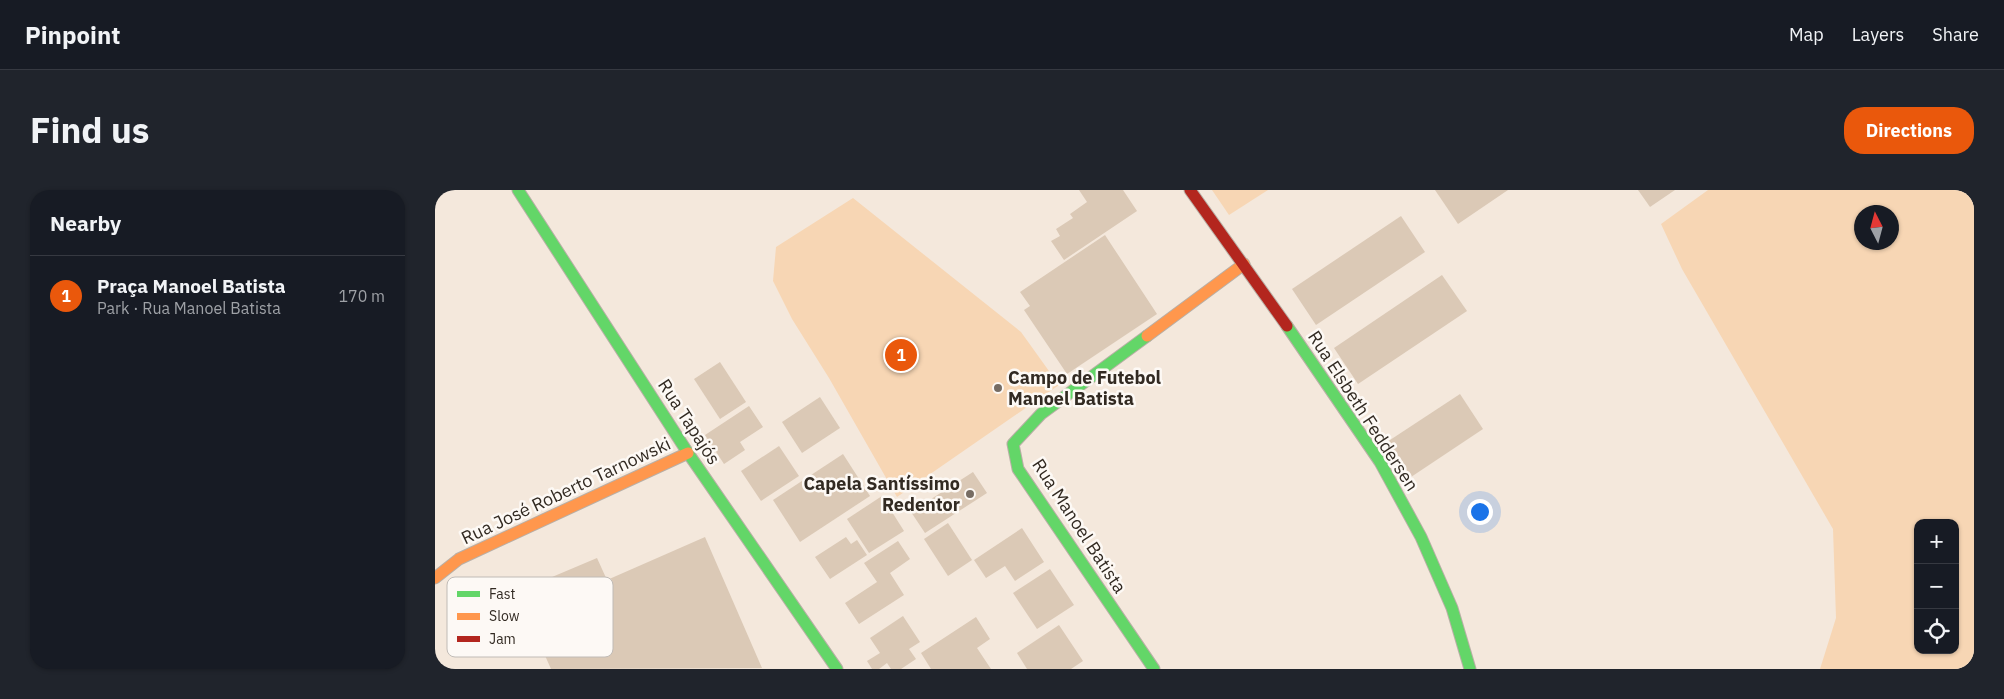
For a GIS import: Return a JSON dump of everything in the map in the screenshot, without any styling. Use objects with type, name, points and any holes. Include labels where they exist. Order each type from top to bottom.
[{"type":"street","name":"Rua Tapajós","points":[[518,190],[688,453],[837,669]]},
{"type":"street","name":"Rua Elsbeth Feddersen","points":[[1191,190],[1244,264],[1379,462],[1421,537],[1452,608],[1470,669]]},
{"type":"street","name":"Rua Manoel Batista","points":[[1154,669],[1018,469],[1013,444],[1041,414],[1244,264]]},
{"type":"street","name":"Rua José Roberto Tarnowski","points":[[435,578],[459,559],[688,453]]},
{"type":"shaded area","points":[[1212,190],[1268,190],[1229,215]]},
{"type":"shaded area","points":[[1708,190],[1974,190],[1974,669],[1820,669],[1836,618],[1833,529],[1682,269],[1661,224]]},
{"type":"shaded area","points":[[853,198],[1021,332],[1059,385],[897,497],[829,378],[792,319],[773,281],[776,247]]},
{"type":"building","points":[[1079,190],[1123,190],[1137,211],[1064,260],[1051,241],[1060,236],[1056,229],[1073,218],[1070,214],[1087,202]]},
{"type":"building","points":[[1435,190],[1508,190],[1458,224]]},
{"type":"building","points":[[1638,190],[1675,190],[1650,207]]},
{"type":"building","points":[[1401,216],[1425,252],[1316,325],[1292,289]]},
{"type":"building","points":[[1105,235],[1157,314],[1067,374],[1024,310],[1030,306],[1020,292]]},
{"type":"building","points":[[1442,275],[1467,311],[1358,384],[1334,348]]},
{"type":"building","points":[[720,362],[746,402],[720,419],[694,379]]},
{"type":"building","points":[[1460,394],[1483,429],[1411,477],[1387,442]]},
{"type":"building","points":[[820,397],[840,428],[802,453],[782,422]]},
{"type":"building","points":[[749,406],[763,427],[740,442],[745,450],[724,464],[705,435]]},
{"type":"building","points":[[779,446],[799,476],[761,501],[741,471]]},
{"type":"building","points":[[843,454],[870,496],[800,542],[773,500]]},
{"type":"building","points":[[973,472],[987,493],[925,533],[911,512]]},
{"type":"building","points":[[882,496],[904,531],[869,553],[847,519]]},
{"type":"building","points":[[948,523],[972,560],[948,576],[924,539]]},
{"type":"building","points":[[1022,528],[1044,562],[1015,581],[1005,566],[986,578],[974,560]]},
{"type":"building","points":[[705,537],[762,668],[551,669],[546,657],[613,657],[613,577]]},
{"type":"building","points":[[846,537],[851,544],[857,540],[867,555],[830,579],[815,557]]},
{"type":"building","points":[[898,541],[910,559],[890,573],[904,595],[859,624],[845,603],[877,582],[864,563]]},
{"type":"building","points":[[597,558],[606,577],[552,577]]},
{"type":"building","points":[[1050,569],[1074,605],[1037,629],[1013,593]]},
{"type":"building","points":[[903,616],[920,642],[909,649],[916,659],[901,669],[891,669],[887,663],[879,669],[872,669],[867,661],[880,653],[870,638]]},
{"type":"building","points":[[976,617],[990,639],[977,648],[991,669],[931,669],[921,653]]},
{"type":"building","points":[[1059,625],[1083,661],[1071,669],[1027,669],[1017,653]]},
{"type":"traffic: fast","points":[[518,190],[688,453],[837,669]]},
{"type":"traffic: fast","points":[[1287,326],[1380,462],[1421,537],[1452,608],[1470,669]]},
{"type":"traffic: fast","points":[[1147,336],[1041,414],[1013,444],[1018,469],[1154,669]]},
{"type":"traffic: slow","points":[[1147,336],[1244,264]]},
{"type":"traffic: slow","points":[[435,578],[459,559],[688,453]]},
{"type":"traffic: jam","points":[[1190,190],[1287,326]]},
{"type":"place","name":"Praça Manoel Batista","points":[[901,355]]},
{"type":"place","name":"Campo de Futebol Manoel Batista","points":[[998,388]]},
{"type":"place","name":"Capela Santíssimo Redentor","points":[[970,494]]}]
